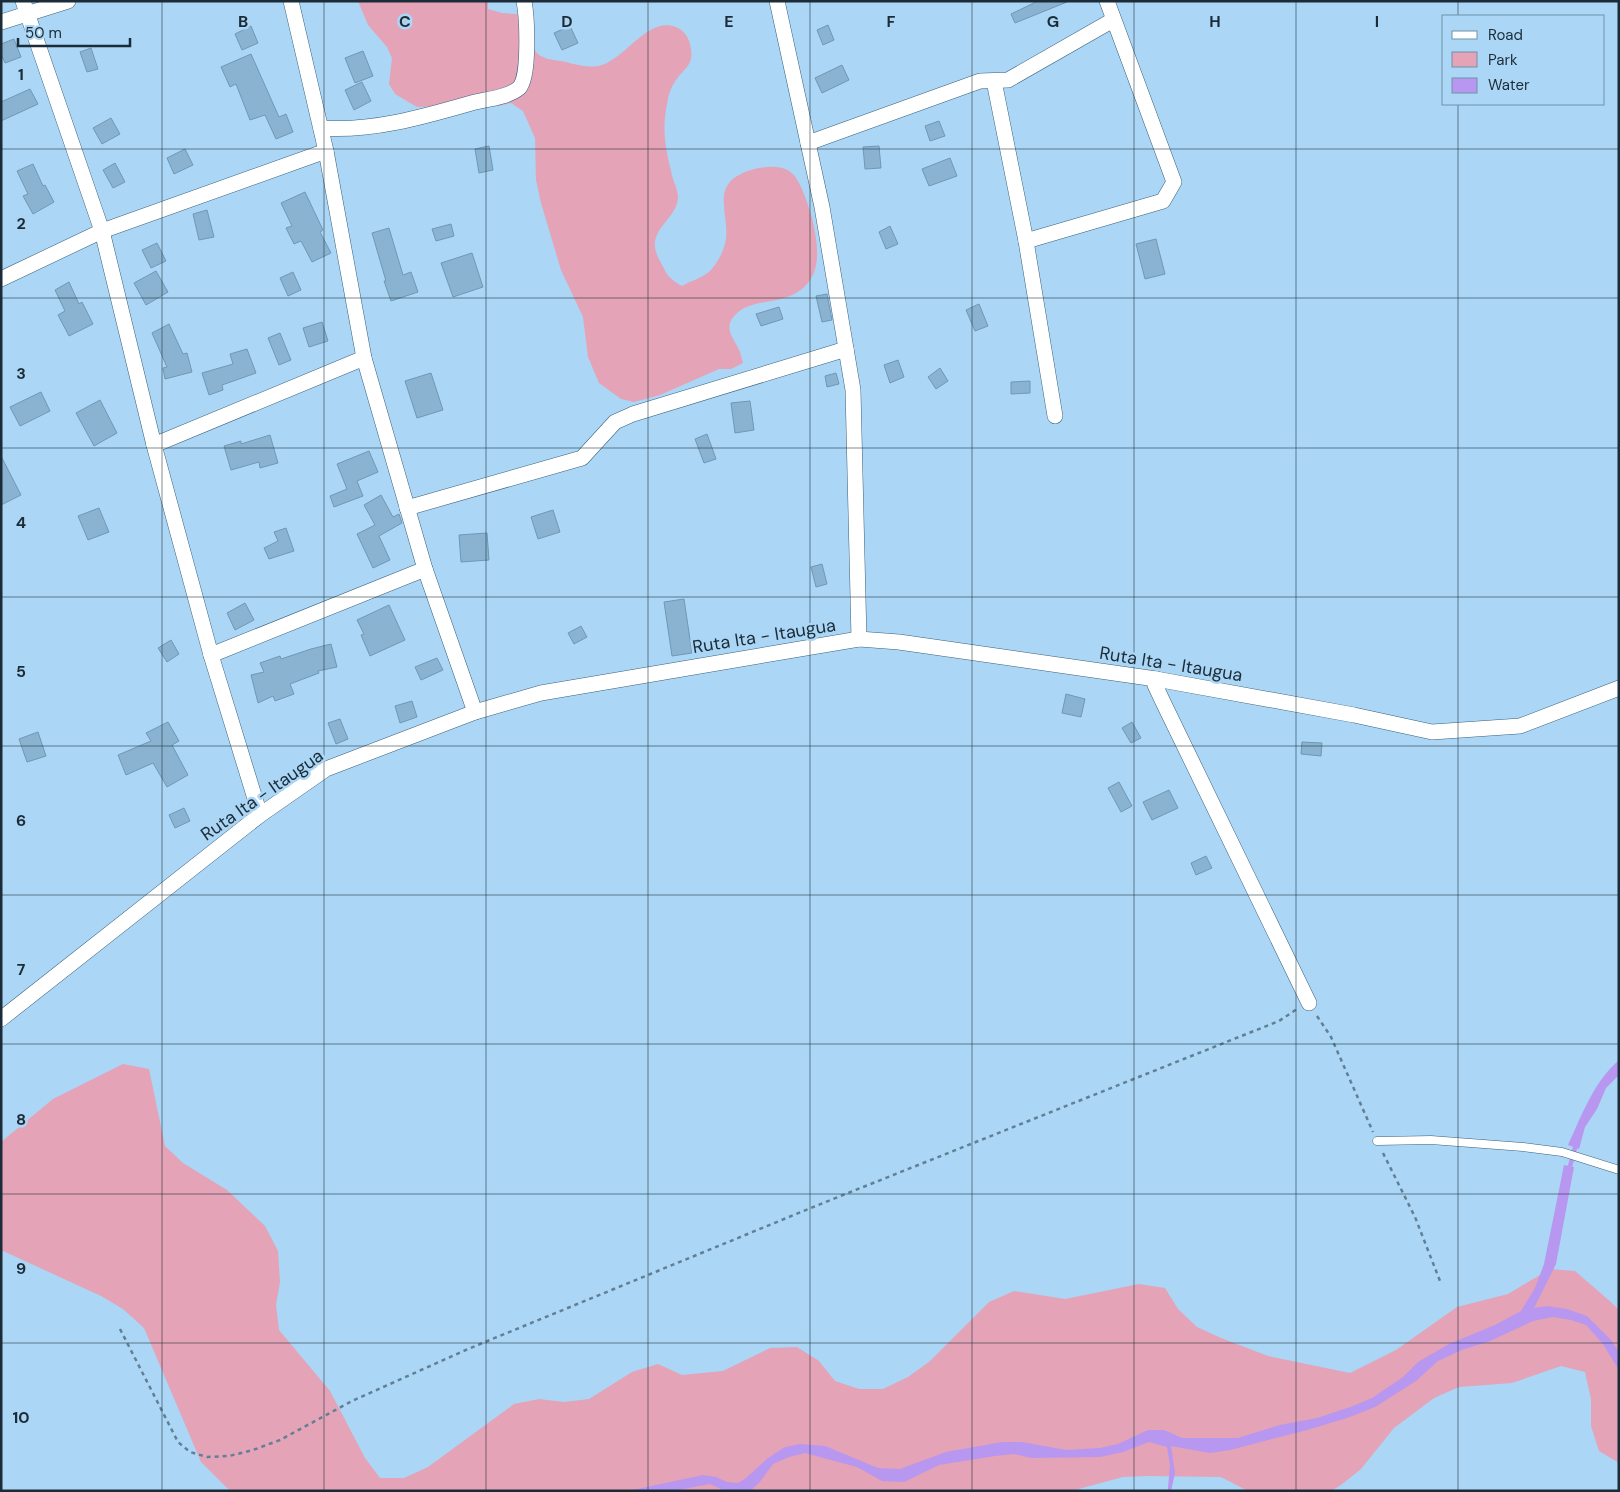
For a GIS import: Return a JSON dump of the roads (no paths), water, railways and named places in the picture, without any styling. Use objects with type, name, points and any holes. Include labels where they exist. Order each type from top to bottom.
[{"type":"street","points":[[1,22],[25,8],[68,1]]},
{"type":"street","points":[[291,1],[326,151],[364,358],[424,569],[475,712]]},
{"type":"street","points":[[321,128],[344,128],[399,121],[506,94],[519,87],[524,78],[526,63],[527,29],[524,1]]},
{"type":"street","points":[[777,1],[822,207],[853,390],[859,639]]},
{"type":"street","points":[[1026,241],[1163,201],[1174,182],[1107,1]]},
{"type":"street","points":[[25,8],[102,231],[154,445],[211,655],[260,815]]},
{"type":"street","points":[[808,143],[980,81],[1008,80],[1114,20]]},
{"type":"street","points":[[994,80],[1026,241],[1055,416]]},
{"type":"street","points":[[1,279],[102,231],[326,151]]},
{"type":"street","points":[[407,508],[582,458],[615,422],[633,414],[846,348]]},
{"type":"street","points":[[154,445],[364,358]]},
{"type":"street","points":[[211,655],[424,569]]},
{"type":"street","name":"Ruta Ita - Itaugua","points":[[1,1019],[260,815],[326,769],[475,712],[541,694],[859,639],[899,642],[1156,679],[1354,715],[1432,732],[1520,726],[1619,688]]},
{"type":"street","points":[[1156,679],[1155,685],[1163,702],[1309,1003]]},
{"type":"lane","points":[[1377,1141],[1431,1140],[1523,1147],[1562,1152],[1619,1170]]},
{"type":"water","points":[[1619,1060],[1619,1075],[1606,1088],[1597,1109],[1585,1127],[1579,1149],[1568,1145],[1595,1089]]},
{"type":"water","points":[[1564,1165],[1574,1167],[1556,1264],[1534,1308],[1547,1306],[1567,1309],[1587,1316],[1611,1340],[1619,1352],[1619,1370],[1603,1344],[1586,1325],[1553,1317],[1533,1321],[1488,1342],[1464,1349],[1438,1361],[1416,1381],[1375,1407],[1347,1418],[1230,1450],[1210,1453],[1171,1446],[1175,1473],[1171,1491],[1168,1491],[1170,1465],[1167,1447],[1149,1442],[1123,1452],[1100,1457],[1032,1458],[1014,1454],[939,1465],[904,1482],[882,1481],[857,1467],[805,1453],[773,1464],[759,1483],[750,1491],[725,1491],[710,1484],[673,1491],[628,1491],[703,1475],[738,1483],[768,1458],[785,1447],[800,1444],[825,1446],[878,1468],[900,1469],[946,1452],[1002,1442],[1022,1442],[1066,1450],[1100,1448],[1118,1444],[1148,1430],[1164,1430],[1182,1438],[1238,1438],[1280,1425],[1317,1418],[1353,1406],[1372,1398],[1403,1377],[1418,1362],[1449,1344],[1495,1325],[1521,1311],[1535,1288],[1544,1264]]},
{"type":"waterway","points":[[1569,1170],[1576,1144]]}]
